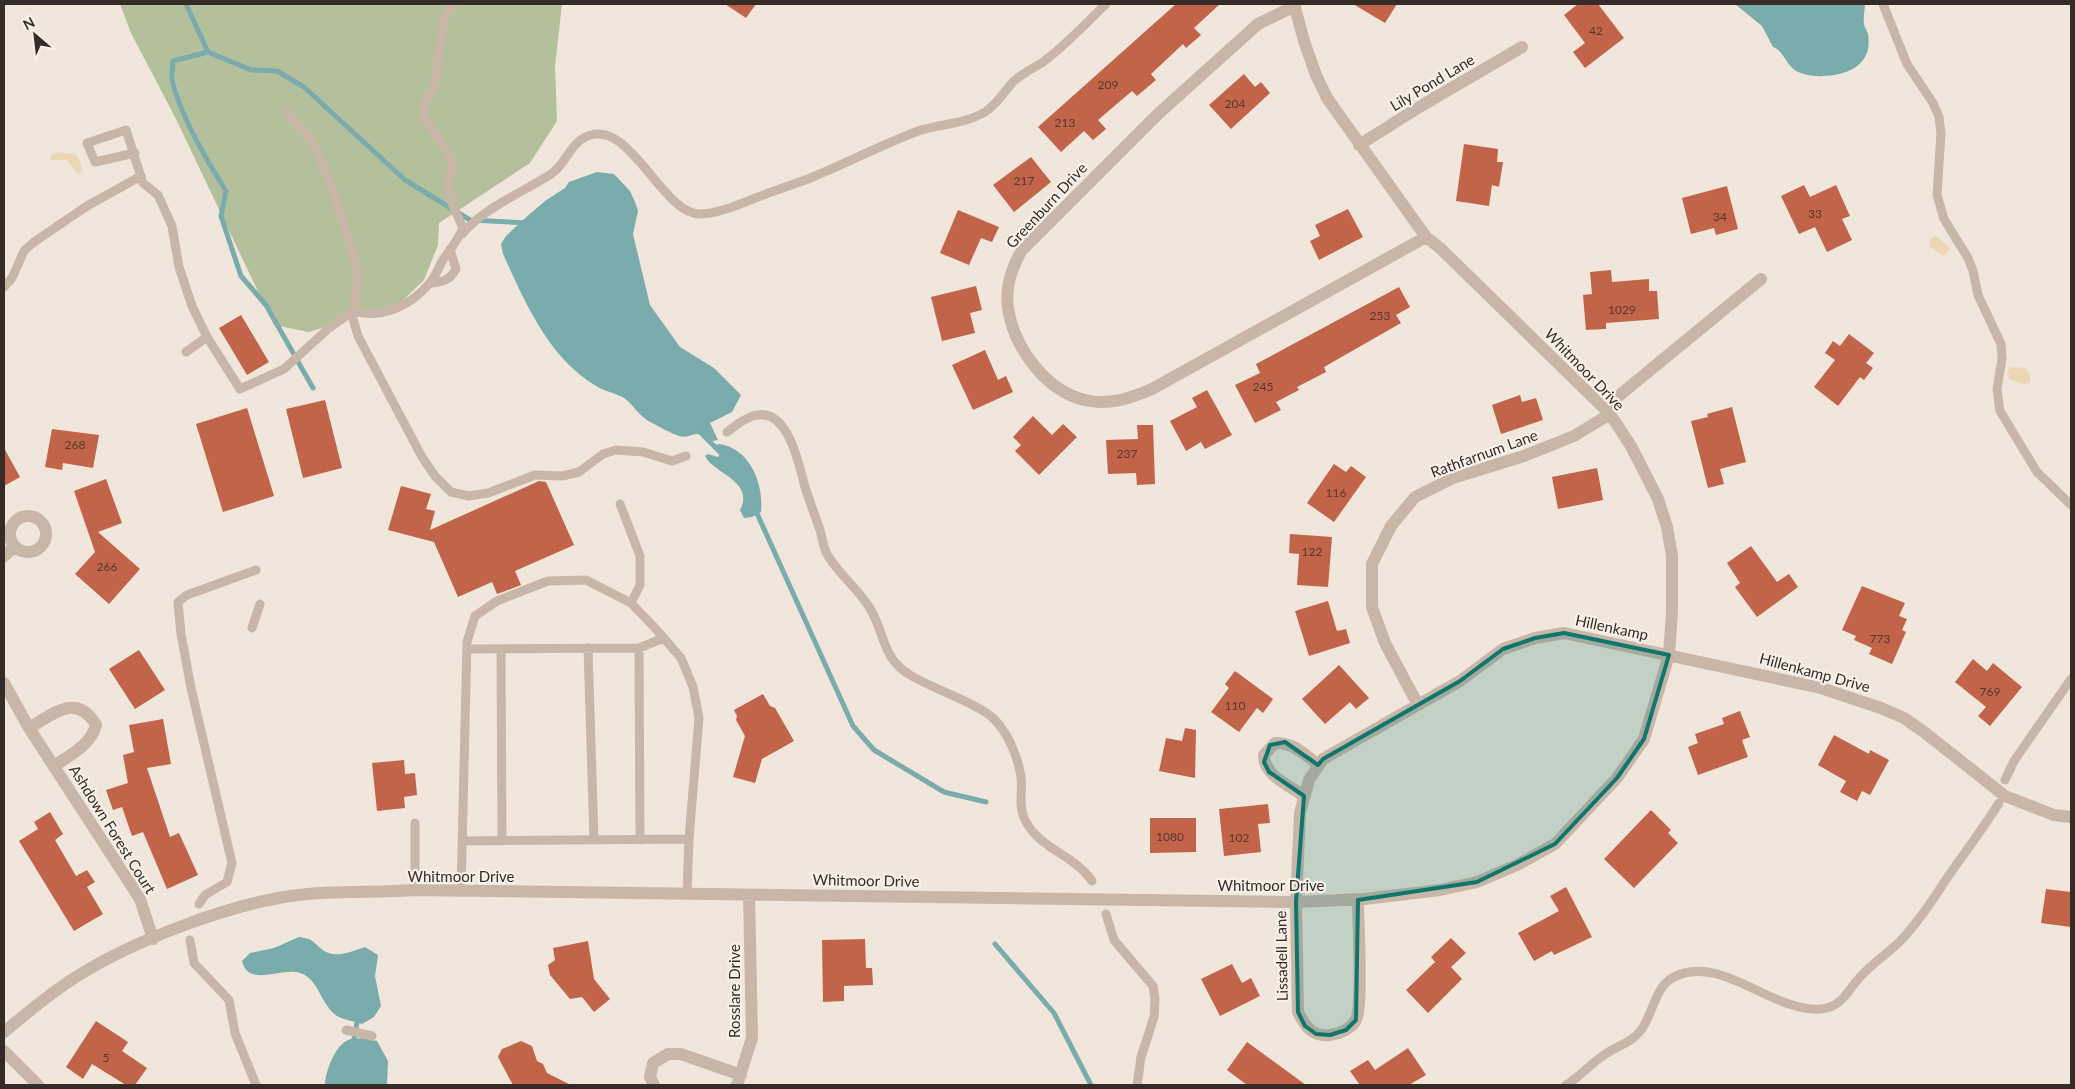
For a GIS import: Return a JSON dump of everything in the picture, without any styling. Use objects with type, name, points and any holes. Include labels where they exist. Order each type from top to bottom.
[{"type":"street","name":"Whitmoor Drive","points":[[4,1032],[76,977],[95,966],[153,939],[223,912],[297,895],[325,892],[415,890],[461,892],[687,892],[749,895],[1296,902],[1358,900],[1440,890],[1477,882],[1517,865],[1555,844],[1617,778],[1644,738],[1669,655],[1672,612],[1672,556],[1667,527],[1658,498],[1631,446],[1607,411],[1440,248],[1426,237],[1359,145],[1327,98],[1316,76],[1295,5]]},
{"type":"street","name":"Greenburn Drive","points":[[1295,5],[1258,24],[1158,114],[1022,250],[1009,280],[1008,308],[1022,348],[1050,383],[1068,395],[1087,401],[1109,402],[1131,398],[1152,389],[1426,237]]},
{"type":"street","name":"Lily Pond Lane","points":[[1359,145],[1522,47]]},
{"type":"street","name":"Rathfarnum Lane","points":[[1418,705],[1385,643],[1372,607],[1372,564],[1391,526],[1415,497],[1453,478],[1524,456],[1574,436],[1607,411],[1761,279]]},
{"type":"street","points":[[4,556],[15,546]]},
{"type":"street","name":"Hillenkamp","points":[[1418,705],[1460,681],[1503,649],[1535,638],[1564,633],[1669,655]]},
{"type":"street","name":"Hillenkamp Drive","points":[[1669,655],[1821,688],[1881,708],[1911,722],[2005,796],[2054,815],[2071,817]]},
{"type":"street","name":"Ashdown Forest Court","points":[[4,683],[29,728],[140,899],[153,939]]},
{"type":"street","name":"Lissadell Lane","points":[[1358,900],[1359,1000],[1356,1020],[1346,1030],[1330,1035],[1316,1034],[1305,1026],[1298,1012],[1296,902],[1300,813],[1304,796],[1309,780],[1323,758],[1418,705]]},
{"type":"street","name":"Ashdown Forest Court","points":[[29,728],[69,707],[82,708],[90,715],[96,725],[94,734],[85,744],[54,766]]},
{"type":"street","points":[[1304,796],[1269,772],[1264,762],[1264,755],[1275,742],[1285,742],[1307,755],[1318,766]]},
{"type":"street","name":"Rosslare Drive","points":[[739,1080],[752,1038],[749,895]]},
{"type":"street","points":[[4,1051],[38,1085]]},
{"type":"street","points":[[654,1085],[650,1078],[653,1063],[668,1054],[681,1054],[739,1080]]},
{"type":"lane","points":[[454,4],[444,18],[434,88],[424,102],[424,118],[449,154],[453,167],[448,183],[451,201],[464,228],[460,236]]},
{"type":"lane","points":[[135,153],[95,162],[87,143],[126,130],[135,153],[143,183],[158,195],[172,226],[185,290],[207,337],[240,389],[284,369],[328,328],[353,311],[366,314],[402,307],[431,283],[450,249],[468,227],[492,209],[552,174],[562,166],[573,147],[582,139],[594,134],[617,141],[628,150],[674,200],[689,212],[700,214],[714,211],[787,187],[918,132],[984,113],[995,105],[1014,81],[1044,62],[1106,4]]},
{"type":"lane","points":[[1883,4],[1907,64],[1934,103],[1939,117],[1941,133],[1937,194],[1944,219],[1974,271],[1978,295],[2001,344],[2002,359],[1997,389],[2000,412],[2037,472],[2071,506]]},
{"type":"lane","points":[[286,111],[314,144],[332,188],[358,275],[353,311],[358,336],[414,444],[435,476],[452,492],[469,496],[488,493],[535,475],[562,476],[579,472],[604,454],[616,450],[643,452],[672,461],[686,456]]},
{"type":"lane","points":[[4,287],[12,278],[24,251],[34,242],[86,206],[141,176]]},
{"type":"lane","points":[[431,283],[441,282],[452,277],[456,269],[450,249]]},
{"type":"lane","points":[[186,352],[207,337]]},
{"type":"lane","points":[[727,432],[754,416],[766,416],[777,422],[788,434],[796,451],[826,552],[861,594],[873,613],[881,639],[893,662],[909,674],[992,718],[1003,732],[1016,756],[1021,778],[1019,798],[1024,817],[1034,836],[1084,869],[1092,881]]},
{"type":"lane","points":[[620,504],[640,556],[640,585],[631,603]]},
{"type":"lane","points":[[199,904],[205,895],[227,882],[232,863],[191,688],[181,634],[178,602],[187,595],[256,570]]},
{"type":"lane","points":[[461,892],[467,649],[475,616],[498,601],[548,581],[586,580],[631,603],[681,658],[693,687],[699,718],[688,840],[687,892]]},
{"type":"lane","points":[[252,628],[260,604]]},
{"type":"lane","points":[[467,649],[639,648],[664,638]]},
{"type":"lane","points":[[588,648],[594,840]]},
{"type":"lane","points":[[639,648],[640,840]]},
{"type":"lane","points":[[501,649],[502,841]]},
{"type":"lane","points":[[2005,780],[2014,761],[2071,679]]},
{"type":"lane","points":[[1566,1085],[1605,1054],[1625,1044],[1641,1032],[1653,1008],[1656,996],[1665,983],[1675,976],[1688,972],[1710,973],[1737,980],[1776,1001],[1792,1007],[1822,1009],[1834,1006],[1843,1000],[1862,974],[1890,952],[1910,931],[1999,803]]},
{"type":"lane","points":[[415,890],[416,823]]},
{"type":"lane","points":[[462,841],[688,840]]},
{"type":"lane","points":[[1106,914],[1114,940],[1153,986],[1155,999],[1154,1017],[1141,1057],[1137,1085]]},
{"type":"lane","points":[[190,940],[194,964],[230,1000],[235,1033],[256,1085]]},
{"type":"lane","points":[[346,1030],[372,1036]]},
{"type":"highlighted area","points":[[1564,633],[1669,655],[1644,739],[1617,778],[1555,844],[1477,882],[1358,900],[1356,1020],[1346,1030],[1330,1035],[1316,1034],[1305,1026],[1298,1012],[1296,902],[1304,796],[1269,772],[1264,762],[1270,745],[1285,742],[1318,765],[1323,759],[1460,681],[1503,649],[1535,638]]},
{"type":"green space","points":[[120,4],[562,4],[555,66],[557,121],[530,163],[439,223],[438,245],[424,280],[400,303],[309,332],[274,325],[176,119],[131,33]]},
{"type":"sand","points":[[56,152],[75,154],[80,160],[82,171],[78,174],[67,160],[51,160],[50,157]]},
{"type":"sand","points":[[1936,236],[1948,246],[1949,250],[1943,256],[1929,246],[1930,239]]},
{"type":"sand","points":[[2011,367],[2026,368],[2030,375],[2030,382],[2025,385],[2009,379],[2008,370]]},
{"type":"water","points":[[1735,4],[1865,4],[1864,26],[1868,34],[1868,50],[1865,57],[1856,67],[1842,73],[1820,76],[1801,73],[1796,71],[1779,51],[1773,47],[1762,26]]},
{"type":"water","points":[[597,172],[614,174],[630,191],[635,202],[638,211],[633,234],[650,305],[680,347],[714,368],[741,395],[732,412],[710,423],[718,440],[713,441],[702,434],[683,437],[669,432],[644,418],[624,398],[599,388],[579,374],[564,360],[540,327],[529,309],[503,254],[501,244],[506,236],[523,220],[545,201],[565,188],[569,182]]},
{"type":"water","points":[[719,444],[739,452],[753,469],[760,490],[761,512],[752,517],[744,518],[740,510],[743,500],[742,492],[738,485],[716,468],[705,456],[708,454],[718,457],[720,454],[716,445]]},
{"type":"water","points":[[299,937],[312,941],[331,954],[346,953],[365,947],[378,955],[375,976],[381,1006],[374,1017],[362,1024],[342,1019],[331,1011],[316,986],[300,973],[284,972],[258,975],[245,969],[242,961],[250,953],[274,948]]},
{"type":"water","points":[[363,1038],[377,1041],[388,1061],[387,1085],[325,1085],[329,1067],[339,1047],[349,1039]]},
{"type":"building","points":[[725,4],[756,4],[746,18]]},
{"type":"building","points":[[1176,4],[1220,4],[1194,28],[1201,35],[1186,48],[1183,44],[1151,74],[1156,80],[1137,96],[1132,91],[1098,120],[1106,129],[1093,140],[1084,131],[1061,152],[1038,127]]},
{"type":"building","points":[[1353,4],[1397,4],[1385,23]]},
{"type":"building","points":[[1578,4],[1598,4],[1624,38],[1585,68],[1573,52],[1585,43],[1564,15]]},
{"type":"building","points":[[1244,74],[1255,87],[1261,82],[1270,93],[1231,129],[1209,105]]},
{"type":"building","points":[[1464,144],[1498,149],[1497,162],[1503,162],[1499,187],[1492,185],[1489,206],[1456,201]]},
{"type":"building","points":[[1031,157],[1051,182],[1014,212],[993,185]]},
{"type":"building","points":[[1804,185],[1810,197],[1836,185],[1850,216],[1842,219],[1852,240],[1827,252],[1815,227],[1799,234],[1781,196]]},
{"type":"building","points":[[1727,186],[1738,229],[1716,235],[1714,228],[1691,234],[1682,198]]},
{"type":"building","points":[[1348,209],[1363,237],[1319,260],[1310,241],[1320,236],[1315,225]]},
{"type":"building","points":[[958,210],[999,227],[992,242],[981,238],[969,265],[940,253]]},
{"type":"building","points":[[1611,270],[1612,282],[1649,279],[1649,291],[1657,291],[1659,319],[1606,323],[1606,329],[1586,330],[1583,295],[1592,294],[1590,272]]},
{"type":"building","points":[[976,286],[982,310],[970,313],[975,333],[942,341],[931,297]]},
{"type":"building","points":[[1399,287],[1410,307],[1396,315],[1401,323],[1324,367],[1326,372],[1297,387],[1299,390],[1276,402],[1281,410],[1255,423],[1235,385],[1260,373],[1256,364]]},
{"type":"building","points":[[241,315],[269,362],[247,375],[219,328]]},
{"type":"building","points":[[1849,334],[1874,353],[1866,363],[1873,368],[1864,380],[1860,377],[1838,406],[1814,387],[1835,360],[1825,353],[1833,341],[1840,346]]},
{"type":"building","points":[[985,350],[998,380],[1006,376],[1013,392],[973,410],[952,365]]},
{"type":"building","points":[[1207,390],[1232,435],[1205,449],[1201,442],[1186,451],[1170,421],[1197,407],[1192,398]]},
{"type":"building","points":[[1520,395],[1522,402],[1536,398],[1543,420],[1501,434],[1492,405]]},
{"type":"building","points":[[325,400],[342,468],[303,478],[286,409]]},
{"type":"building","points":[[1732,407],[1746,462],[1720,469],[1724,484],[1708,488],[1691,421],[1708,417],[1707,414]]},
{"type":"building","points":[[247,408],[274,496],[223,512],[196,424]]},
{"type":"building","points":[[1033,416],[1052,435],[1063,424],[1077,437],[1039,475],[1015,451],[1021,445],[1013,437]]},
{"type":"building","points":[[1137,425],[1153,425],[1155,484],[1137,485],[1136,473],[1108,474],[1106,440],[1138,439]]},
{"type":"building","points":[[52,429],[99,435],[93,468],[63,463],[62,470],[45,467]]},
{"type":"building","points":[[4,448],[20,477],[4,486]]},
{"type":"building","points":[[1334,464],[1346,472],[1351,466],[1366,477],[1334,522],[1307,503]]},
{"type":"building","points":[[1597,468],[1603,500],[1558,509],[1552,477]]},
{"type":"building","points":[[106,479],[122,523],[98,532],[140,569],[109,604],[75,574],[95,552],[74,491]]},
{"type":"building","points":[[539,481],[546,482],[574,545],[515,571],[521,585],[497,594],[492,582],[458,597],[434,542],[388,530],[401,486],[431,494],[426,509],[435,511],[430,530]]},
{"type":"building","points":[[1290,534],[1332,537],[1328,587],[1297,585],[1299,554],[1289,553]]},
{"type":"building","points":[[1751,546],[1777,582],[1789,574],[1798,587],[1757,617],[1735,587],[1740,583],[1727,563]]},
{"type":"building","points":[[1862,586],[1905,603],[1899,616],[1907,619],[1902,630],[1906,632],[1892,664],[1869,654],[1872,648],[1854,640],[1856,636],[1842,630]]},
{"type":"building","points":[[1328,601],[1337,631],[1346,629],[1350,643],[1309,656],[1295,611]]},
{"type":"building","points":[[139,650],[165,690],[135,709],[109,669]]},
{"type":"building","points":[[1973,659],[1987,671],[1993,663],[2022,687],[1990,726],[1978,716],[1986,707],[1955,682]]},
{"type":"building","points":[[1339,665],[1369,698],[1356,709],[1350,702],[1325,724],[1302,699]]},
{"type":"building","points":[[1235,671],[1273,699],[1263,713],[1257,708],[1239,732],[1211,712],[1229,688],[1225,684]]},
{"type":"building","points":[[763,694],[770,706],[775,708],[794,741],[762,759],[755,783],[733,777],[745,736],[736,720],[737,716],[734,710]]},
{"type":"building","points":[[1740,711],[1750,737],[1742,740],[1748,757],[1698,775],[1688,747],[1698,743],[1695,734],[1724,724],[1722,718]]},
{"type":"building","points":[[163,719],[171,764],[147,768],[170,837],[179,833],[198,875],[167,889],[143,832],[132,836],[122,807],[113,810],[106,790],[128,783],[123,755],[134,752],[129,725]]},
{"type":"building","points":[[1185,728],[1196,730],[1195,778],[1159,771],[1166,738],[1182,741]]},
{"type":"building","points":[[1834,735],[1869,754],[1870,750],[1889,760],[1870,795],[1862,791],[1857,801],[1840,792],[1846,781],[1818,765]]},
{"type":"building","points":[[404,760],[405,774],[415,773],[417,795],[404,797],[405,808],[377,811],[372,763]]},
{"type":"building","points":[[1268,804],[1270,823],[1258,824],[1261,852],[1224,856],[1219,809]]},
{"type":"building","points":[[1651,810],[1671,830],[1668,833],[1678,843],[1634,888],[1604,859]]},
{"type":"building","points":[[50,812],[63,834],[55,840],[76,876],[87,870],[95,882],[87,887],[103,914],[74,931],[19,841],[38,829],[34,822]]},
{"type":"building","points":[[1150,818],[1196,818],[1196,852],[1150,853]]},
{"type":"building","points":[[1566,887],[1592,937],[1554,955],[1552,951],[1534,961],[1518,933],[1559,911],[1550,896]]},
{"type":"building","points":[[2046,889],[2071,892],[2071,927],[2041,923]]},
{"type":"building","points":[[1451,938],[1466,953],[1451,967],[1462,979],[1428,1013],[1406,990],[1435,962],[1431,957]]},
{"type":"building","points":[[865,939],[866,968],[872,968],[873,985],[844,986],[844,1001],[823,1002],[822,940]]},
{"type":"building","points":[[588,941],[594,979],[610,999],[594,1012],[582,997],[570,999],[550,975],[548,965],[555,960],[553,948]]},
{"type":"building","points":[[1232,964],[1242,983],[1251,978],[1260,996],[1220,1016],[1201,979]]},
{"type":"building","points":[[96,1021],[128,1042],[122,1051],[147,1068],[135,1085],[126,1085],[92,1064],[83,1079],[66,1067]]},
{"type":"building","points":[[521,1041],[532,1046],[537,1061],[543,1064],[547,1073],[571,1085],[513,1085],[498,1057],[502,1049]]},
{"type":"building","points":[[1247,1042],[1306,1085],[1247,1085],[1227,1070]]},
{"type":"building","points":[[1408,1048],[1426,1075],[1409,1085],[1360,1085],[1350,1071],[1368,1060],[1375,1070]]},
{"type":"waterway","points":[[186,4],[208,52]]},
{"type":"waterway","points":[[313,388],[266,305],[241,276],[221,216],[226,191],[203,152],[181,107],[172,80],[173,61],[208,52],[251,70],[277,71],[304,87],[405,180],[470,220],[527,223]]},
{"type":"waterway","points":[[699,431],[721,453]]},
{"type":"waterway","points":[[755,509],[853,726],[874,750],[944,792],[986,802]]},
{"type":"waterway","points":[[995,944],[1054,1013],[1091,1085]]},
{"type":"waterway","points":[[354,1040],[358,1016]]}]
